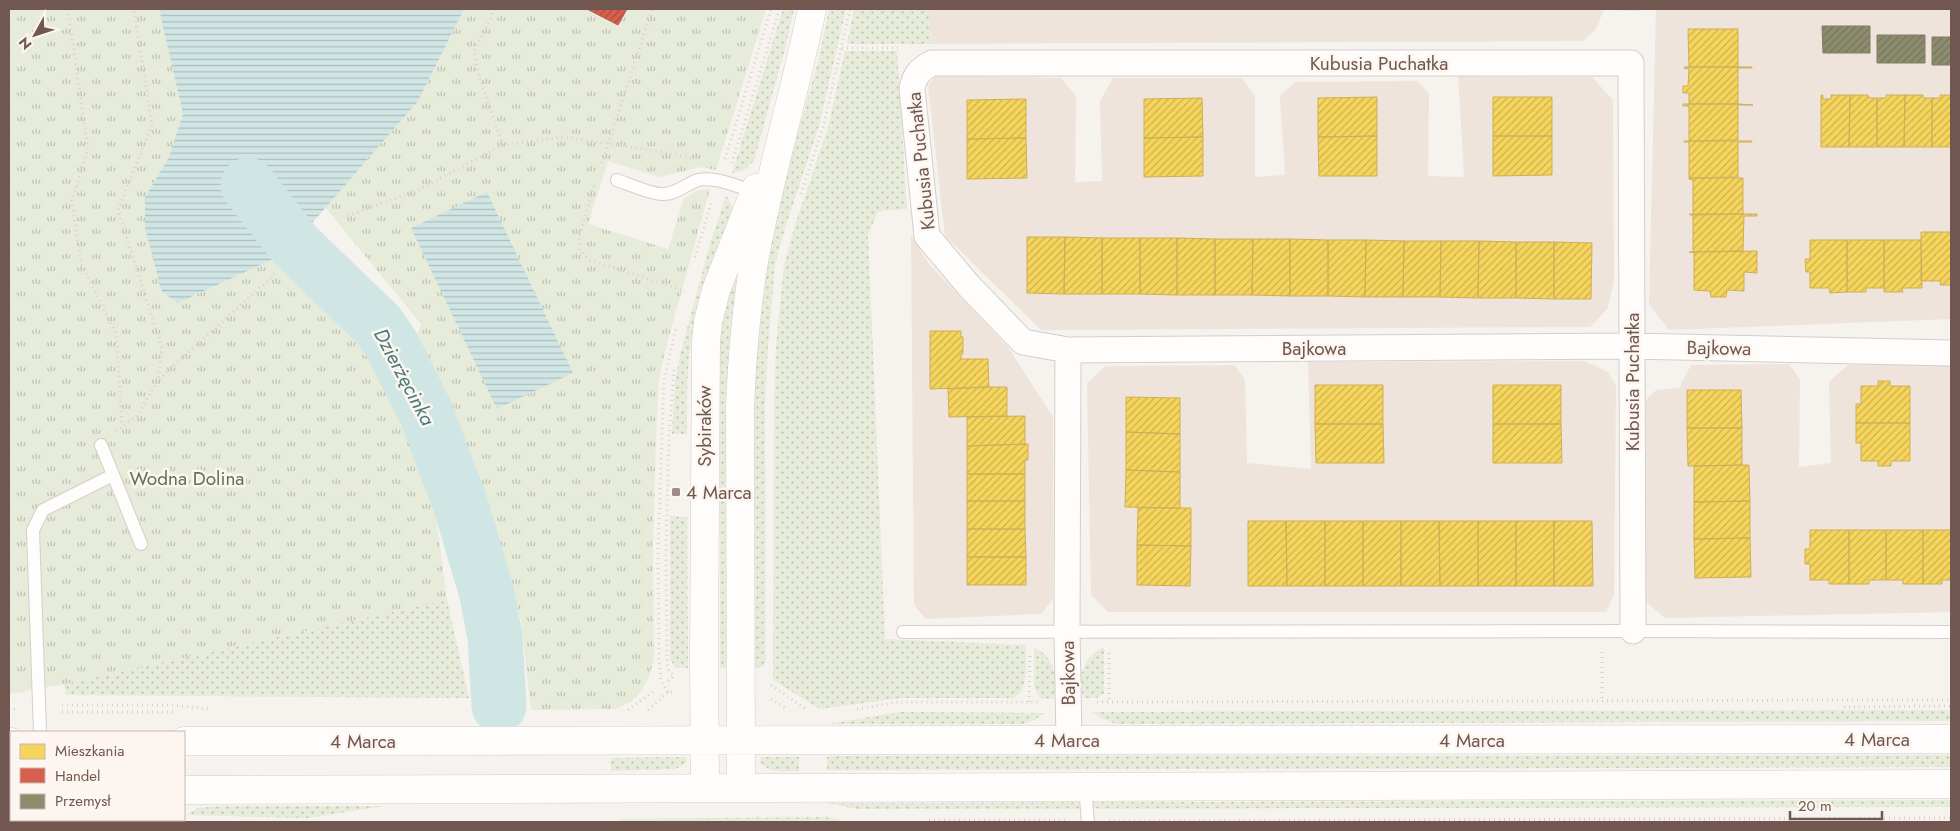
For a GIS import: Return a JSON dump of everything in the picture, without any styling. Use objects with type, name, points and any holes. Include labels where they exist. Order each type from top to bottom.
[{"type":"main road","name":"Sybiraków","points":[[740,788],[741,377],[755,261],[787,110],[812,9]]},
{"type":"main road","name":"Sybiraków","points":[[705,788],[706,342],[708,322],[716,290],[787,110]]},
{"type":"main road","name":"4 Marca","points":[[185,741],[1951,739]]},
{"type":"main road","points":[[185,790],[1951,784]]},
{"type":"street","name":"Kubusia Puchatka","points":[[1068,350],[1023,342],[969,286],[927,236],[912,89],[917,74],[924,67],[932,63],[1631,63],[1633,631]]},
{"type":"street","name":"Bajkowa","points":[[1069,740],[1067,633],[1068,350],[1631,346],[1951,353]]},
{"type":"lane","points":[[617,180],[662,194],[705,179],[754,191]]},
{"type":"lane","points":[[101,445],[141,544]]},
{"type":"lane","points":[[40,731],[33,530],[43,510],[113,475]]},
{"type":"lane","points":[[903,632],[1951,632]]},
{"type":"lane","points":[[1085,787],[1088,822]]},
{"type":"path","points":[[68,9],[88,149],[72,201],[80,263],[116,334],[122,425]]},
{"type":"path","points":[[134,9],[152,125],[118,210],[162,348],[158,380]]},
{"type":"path","points":[[495,9],[474,52],[477,71],[503,144]]},
{"type":"path","points":[[723,164],[771,9]]},
{"type":"path","points":[[731,167],[780,9]]},
{"type":"path","points":[[799,199],[823,127],[850,9]]},
{"type":"path","points":[[842,48],[900,48],[902,70],[912,89]]},
{"type":"path","points":[[348,216],[418,190],[503,144],[563,137],[651,150],[696,159]]},
{"type":"path","points":[[692,266],[712,199]]},
{"type":"path","points":[[101,445],[122,425],[137,416],[158,380],[275,274]]},
{"type":"path","points":[[683,300],[688,283]]},
{"type":"path","points":[[668,692],[660,681],[658,659],[658,549],[664,380],[676,326]]},
{"type":"path","points":[[1602,631],[1602,701]]},
{"type":"path","points":[[1029,702],[1030,632]]},
{"type":"path","points":[[1108,632],[1109,702]]},
{"type":"path","points":[[668,681],[674,676]]},
{"type":"path","points":[[766,681],[812,713]]},
{"type":"path","points":[[1093,702],[1951,700]]},
{"type":"path","points":[[854,709],[900,702],[1044,702]]},
{"type":"path","points":[[925,820],[1088,822],[1951,818]]},
{"type":"shaded area","points":[[159,9],[464,9],[418,101],[294,244],[280,256],[178,303],[162,292],[145,228],[145,197],[168,159],[183,114]]},
{"type":"shaded area","points":[[929,9],[1639,9],[1639,11],[1604,10],[1595,30],[1583,41],[931,44]]},
{"type":"shaded area","points":[[1656,9],[1951,10],[1951,319],[1669,330],[1649,304]]},
{"type":"shaded area","points":[[936,75],[1061,78],[1076,96],[1075,182],[1102,181],[1100,101],[1113,78],[1242,78],[1255,96],[1255,177],[1285,175],[1280,96],[1295,82],[1418,81],[1429,94],[1428,176],[1464,177],[1458,76],[1592,77],[1613,100],[1614,280],[1608,308],[1590,327],[1041,330],[945,236],[928,86]]},
{"type":"shaded area","points":[[487,192],[573,373],[497,409],[411,228]]},
{"type":"shaded area","points":[[911,234],[929,264],[1008,347],[1053,417],[1053,599],[1041,614],[926,619],[914,605]]},
{"type":"shaded area","points":[[1585,361],[1608,372],[1616,386],[1614,595],[1606,612],[1108,612],[1091,595],[1087,383],[1106,366],[1234,365],[1245,379],[1247,463],[1311,469],[1308,362]]},
{"type":"shaded area","points":[[1789,364],[1800,380],[1799,467],[1831,463],[1829,382],[1848,365],[1951,364],[1951,612],[1665,618],[1646,602],[1646,400],[1656,390],[1679,388],[1691,365]]},
{"type":"green space","name":"Wodna Dolina","points":[[9,9],[159,9],[183,114],[168,159],[145,197],[178,303],[280,256],[358,333],[430,470],[447,600],[64,684],[9,694]]},
{"type":"green space","points":[[464,9],[766,9],[716,170],[702,167],[659,177],[608,161],[588,224],[668,249],[684,199],[696,191],[710,189],[665,351],[659,380],[653,549],[654,659],[649,677],[640,693],[632,701],[616,709],[531,710],[521,620],[413,346],[421,324],[325,207],[418,101]]},
{"type":"green space","points":[[783,9],[794,9],[754,161],[743,171],[732,173]]},
{"type":"green space","points":[[829,9],[846,9],[819,126],[775,264],[765,406],[766,659],[763,667],[750,668],[754,348],[773,222],[819,58]]},
{"type":"green space","points":[[854,9],[929,9],[931,44],[847,44]]},
{"type":"green space","points":[[845,51],[897,51],[907,209],[878,211],[868,235],[885,639],[1026,645],[1025,683],[1018,694],[1012,698],[900,698],[820,709],[773,680],[774,405],[776,346],[784,265],[794,228],[828,128]]},
{"type":"green space","points":[[726,195],[736,213],[707,286],[693,331],[688,370],[687,434],[672,434],[675,382],[680,355],[710,244]]},
{"type":"green space","points":[[733,279],[740,280],[729,668],[720,668],[720,445],[716,333]]},
{"type":"green space","points":[[670,516],[687,517],[688,668],[675,667],[670,659]]},
{"type":"green space","points":[[447,600],[469,698],[66,695],[64,684]]},
{"type":"green space","points":[[1034,647],[1046,656],[1054,669],[1056,683],[1053,699],[1040,698],[1034,687]]},
{"type":"green space","points":[[1104,647],[1104,693],[1097,698],[1084,698],[1081,683],[1083,669],[1091,656]]},
{"type":"green space","points":[[1951,710],[1951,721],[1116,724],[1099,717],[1093,712]]},
{"type":"green space","points":[[900,712],[1044,713],[1035,720],[1024,724],[827,724]]},
{"type":"green space","points":[[1951,755],[1951,767],[827,770],[827,757],[837,756]]},
{"type":"green space","points":[[684,757],[687,759],[686,763],[676,769],[611,771],[611,758]]},
{"type":"green space","points":[[761,757],[799,757],[799,771],[772,770],[759,762]]},
{"type":"green space","points":[[1951,800],[1951,807],[857,809],[827,803]]},
{"type":"green space","points":[[221,806],[384,806],[308,818],[187,815],[198,808]]},
{"type":"green space","points":[[826,817],[850,822],[615,822],[622,819]]},
{"type":"building: Mieszkania","points":[[1688,29],[1738,29],[1738,67],[1689,67]]},
{"type":"building: Mieszkania","points":[[1684,67],[1752,68],[1738,68],[1738,104],[1689,104],[1689,93],[1683,93],[1683,86],[1688,86],[1689,68],[1685,69]]},
{"type":"building: Mieszkania","points":[[1821,95],[1823,95],[1823,99],[1831,99],[1831,95],[1850,95],[1849,147],[1821,147]]},
{"type":"building: Mieszkania","points":[[1850,95],[1868,95],[1869,98],[1877,98],[1877,147],[1849,147]]},
{"type":"building: Mieszkania","points":[[1886,95],[1905,95],[1904,147],[1877,147],[1877,98],[1886,98]]},
{"type":"building: Mieszkania","points":[[1905,95],[1923,95],[1923,98],[1932,98],[1932,147],[1904,147]]},
{"type":"building: Mieszkania","points":[[1940,95],[1951,95],[1951,147],[1932,147],[1932,98],[1940,98]]},
{"type":"building: Mieszkania","points":[[1377,97],[1377,136],[1318,137],[1318,98]]},
{"type":"building: Mieszkania","points":[[1493,97],[1552,97],[1552,136],[1493,136]]},
{"type":"building: Mieszkania","points":[[1202,98],[1203,137],[1144,138],[1144,99]]},
{"type":"building: Mieszkania","points":[[1026,99],[1026,138],[967,139],[967,100]]},
{"type":"building: Mieszkania","points":[[1683,104],[1753,105],[1738,105],[1738,140],[1689,141],[1689,106],[1683,106]]},
{"type":"building: Mieszkania","points":[[1377,136],[1377,176],[1319,176],[1318,137]]},
{"type":"building: Mieszkania","points":[[1493,136],[1552,136],[1552,175],[1493,176]]},
{"type":"building: Mieszkania","points":[[1203,137],[1203,176],[1144,177],[1144,138]]},
{"type":"building: Mieszkania","points":[[1026,138],[1027,178],[967,179],[967,139]]},
{"type":"building: Mieszkania","points":[[1684,141],[1752,142],[1738,142],[1738,177],[1689,178],[1689,142]]},
{"type":"building: Mieszkania","points":[[1689,178],[1743,178],[1743,214],[1693,215],[1693,180]]},
{"type":"building: Mieszkania","points":[[1689,214],[1757,214],[1757,216],[1744,216],[1743,251],[1693,252],[1693,216]]},
{"type":"building: Mieszkania","points":[[1921,232],[1951,232],[1951,285],[1940,285],[1941,281],[1921,281]]},
{"type":"building: Mieszkania","points":[[1027,237],[1065,237],[1064,294],[1027,293]]},
{"type":"building: Mieszkania","points":[[1065,237],[1102,238],[1102,294],[1064,294]]},
{"type":"building: Mieszkania","points":[[1102,238],[1140,238],[1140,294],[1102,294]]},
{"type":"building: Mieszkania","points":[[1140,238],[1177,238],[1177,295],[1140,294]]},
{"type":"building: Mieszkania","points":[[1177,238],[1215,239],[1215,295],[1177,295]]},
{"type":"building: Mieszkania","points":[[1215,239],[1253,239],[1252,295],[1215,295]]},
{"type":"building: Mieszkania","points":[[1253,239],[1290,239],[1290,296],[1252,295]]},
{"type":"building: Mieszkania","points":[[1290,239],[1328,240],[1328,296],[1290,296]]},
{"type":"building: Mieszkania","points":[[1328,240],[1366,240],[1365,297],[1328,296]]},
{"type":"building: Mieszkania","points":[[1366,240],[1404,241],[1403,297],[1365,297]]},
{"type":"building: Mieszkania","points":[[1810,240],[1847,240],[1847,292],[1830,293],[1829,288],[1810,288],[1810,272],[1806,272],[1805,259],[1810,259]]},
{"type":"building: Mieszkania","points":[[1847,240],[1884,240],[1884,288],[1866,288],[1866,292],[1847,292]]},
{"type":"building: Mieszkania","points":[[1884,240],[1921,240],[1922,288],[1902,288],[1903,292],[1884,292]]},
{"type":"building: Mieszkania","points":[[1404,241],[1441,241],[1440,297],[1403,297]]},
{"type":"building: Mieszkania","points":[[1441,241],[1479,241],[1478,298],[1440,297]]},
{"type":"building: Mieszkania","points":[[1479,241],[1516,242],[1516,298],[1478,298]]},
{"type":"building: Mieszkania","points":[[1516,242],[1554,242],[1554,299],[1516,298]]},
{"type":"building: Mieszkania","points":[[1554,242],[1592,243],[1591,299],[1554,299]]},
{"type":"building: Mieszkania","points":[[1757,251],[1757,273],[1744,272],[1744,291],[1727,290],[1726,297],[1711,297],[1710,291],[1694,290],[1694,253],[1689,252]]},
{"type":"building: Mieszkania","points":[[930,331],[961,331],[963,354],[961,354],[961,359],[988,359],[989,387],[930,389]]},
{"type":"building: Mieszkania","points":[[1878,381],[1890,381],[1890,386],[1910,386],[1910,423],[1856,423],[1856,404],[1861,404],[1861,386],[1878,386]]},
{"type":"building: Mieszkania","points":[[1315,385],[1383,385],[1383,424],[1315,424]]},
{"type":"building: Mieszkania","points":[[1493,385],[1561,385],[1561,424],[1493,424]]},
{"type":"building: Mieszkania","points":[[1007,387],[1007,416],[949,417],[948,389]]},
{"type":"building: Mieszkania","points":[[1687,390],[1741,390],[1742,428],[1687,428]]},
{"type":"building: Mieszkania","points":[[1126,397],[1180,398],[1180,434],[1126,432]]},
{"type":"building: Mieszkania","points":[[1025,416],[1025,444],[967,446],[967,417]]},
{"type":"building: Mieszkania","points":[[1856,423],[1910,423],[1910,461],[1891,461],[1891,466],[1878,466],[1878,461],[1861,461],[1861,443],[1856,443]]},
{"type":"building: Mieszkania","points":[[1315,424],[1383,424],[1384,463],[1316,463]]},
{"type":"building: Mieszkania","points":[[1493,424],[1561,424],[1562,463],[1493,463]]},
{"type":"building: Mieszkania","points":[[1687,428],[1742,428],[1742,465],[1688,466]]},
{"type":"building: Mieszkania","points":[[1126,432],[1180,434],[1180,472],[1126,470]]},
{"type":"building: Mieszkania","points":[[1028,444],[1028,460],[1025,460],[1025,474],[967,474],[967,446]]},
{"type":"building: Mieszkania","points":[[1749,465],[1750,501],[1694,502],[1694,466]]},
{"type":"building: Mieszkania","points":[[1126,470],[1180,472],[1180,508],[1125,507]]},
{"type":"building: Mieszkania","points":[[967,474],[1025,474],[1025,501],[967,501]]},
{"type":"building: Mieszkania","points":[[967,501],[1025,501],[1025,529],[967,529]]},
{"type":"building: Mieszkania","points":[[1750,501],[1750,538],[1694,539],[1694,502]]},
{"type":"building: Mieszkania","points":[[1138,508],[1191,508],[1191,546],[1137,545]]},
{"type":"building: Mieszkania","points":[[1248,521],[1286,521],[1287,586],[1248,586]]},
{"type":"building: Mieszkania","points":[[1286,521],[1325,521],[1325,586],[1287,586]]},
{"type":"building: Mieszkania","points":[[1325,521],[1363,521],[1363,586],[1325,586]]},
{"type":"building: Mieszkania","points":[[1363,521],[1401,521],[1401,586],[1363,586]]},
{"type":"building: Mieszkania","points":[[1401,521],[1439,521],[1440,586],[1401,586]]},
{"type":"building: Mieszkania","points":[[1439,521],[1478,521],[1478,586],[1440,586]]},
{"type":"building: Mieszkania","points":[[1478,521],[1516,521],[1516,586],[1478,586]]},
{"type":"building: Mieszkania","points":[[1516,521],[1554,521],[1554,586],[1516,586]]},
{"type":"building: Mieszkania","points":[[1554,521],[1592,521],[1593,586],[1554,586]]},
{"type":"building: Mieszkania","points":[[967,529],[1025,529],[1026,557],[967,557]]},
{"type":"building: Mieszkania","points":[[1810,530],[1849,530],[1849,584],[1829,584],[1829,580],[1810,580],[1810,564],[1805,564],[1805,549],[1810,549]]},
{"type":"building: Mieszkania","points":[[1849,530],[1886,530],[1886,580],[1869,580],[1869,584],[1849,584]]},
{"type":"building: Mieszkania","points":[[1886,530],[1923,530],[1923,584],[1903,584],[1903,580],[1886,580]]},
{"type":"building: Mieszkania","points":[[1923,530],[1951,530],[1951,580],[1942,580],[1942,584],[1923,584]]},
{"type":"building: Mieszkania","points":[[1750,538],[1751,577],[1695,578],[1694,539]]},
{"type":"building: Mieszkania","points":[[1137,545],[1191,546],[1190,586],[1137,585]]},
{"type":"building: Mieszkania","points":[[967,557],[1026,557],[1026,585],[967,585]]},
{"type":"building: Handel","points":[[587,9],[627,9],[618,25]]},
{"type":"building: Przemysł","points":[[1822,26],[1870,26],[1870,53],[1823,53]]},
{"type":"building: Przemysł","points":[[1877,35],[1925,35],[1925,63],[1877,63]]},
{"type":"building: Przemysł","points":[[1932,37],[1951,37],[1951,65],[1932,65]]},
{"type":"waterway","name":"Dzierżęcinka","points":[[248,185],[294,244],[378,325],[392,345],[426,413],[460,503],[487,594],[495,637],[499,706]]},
{"type":"place","name":"4 Marca","points":[[676,492]]}]
